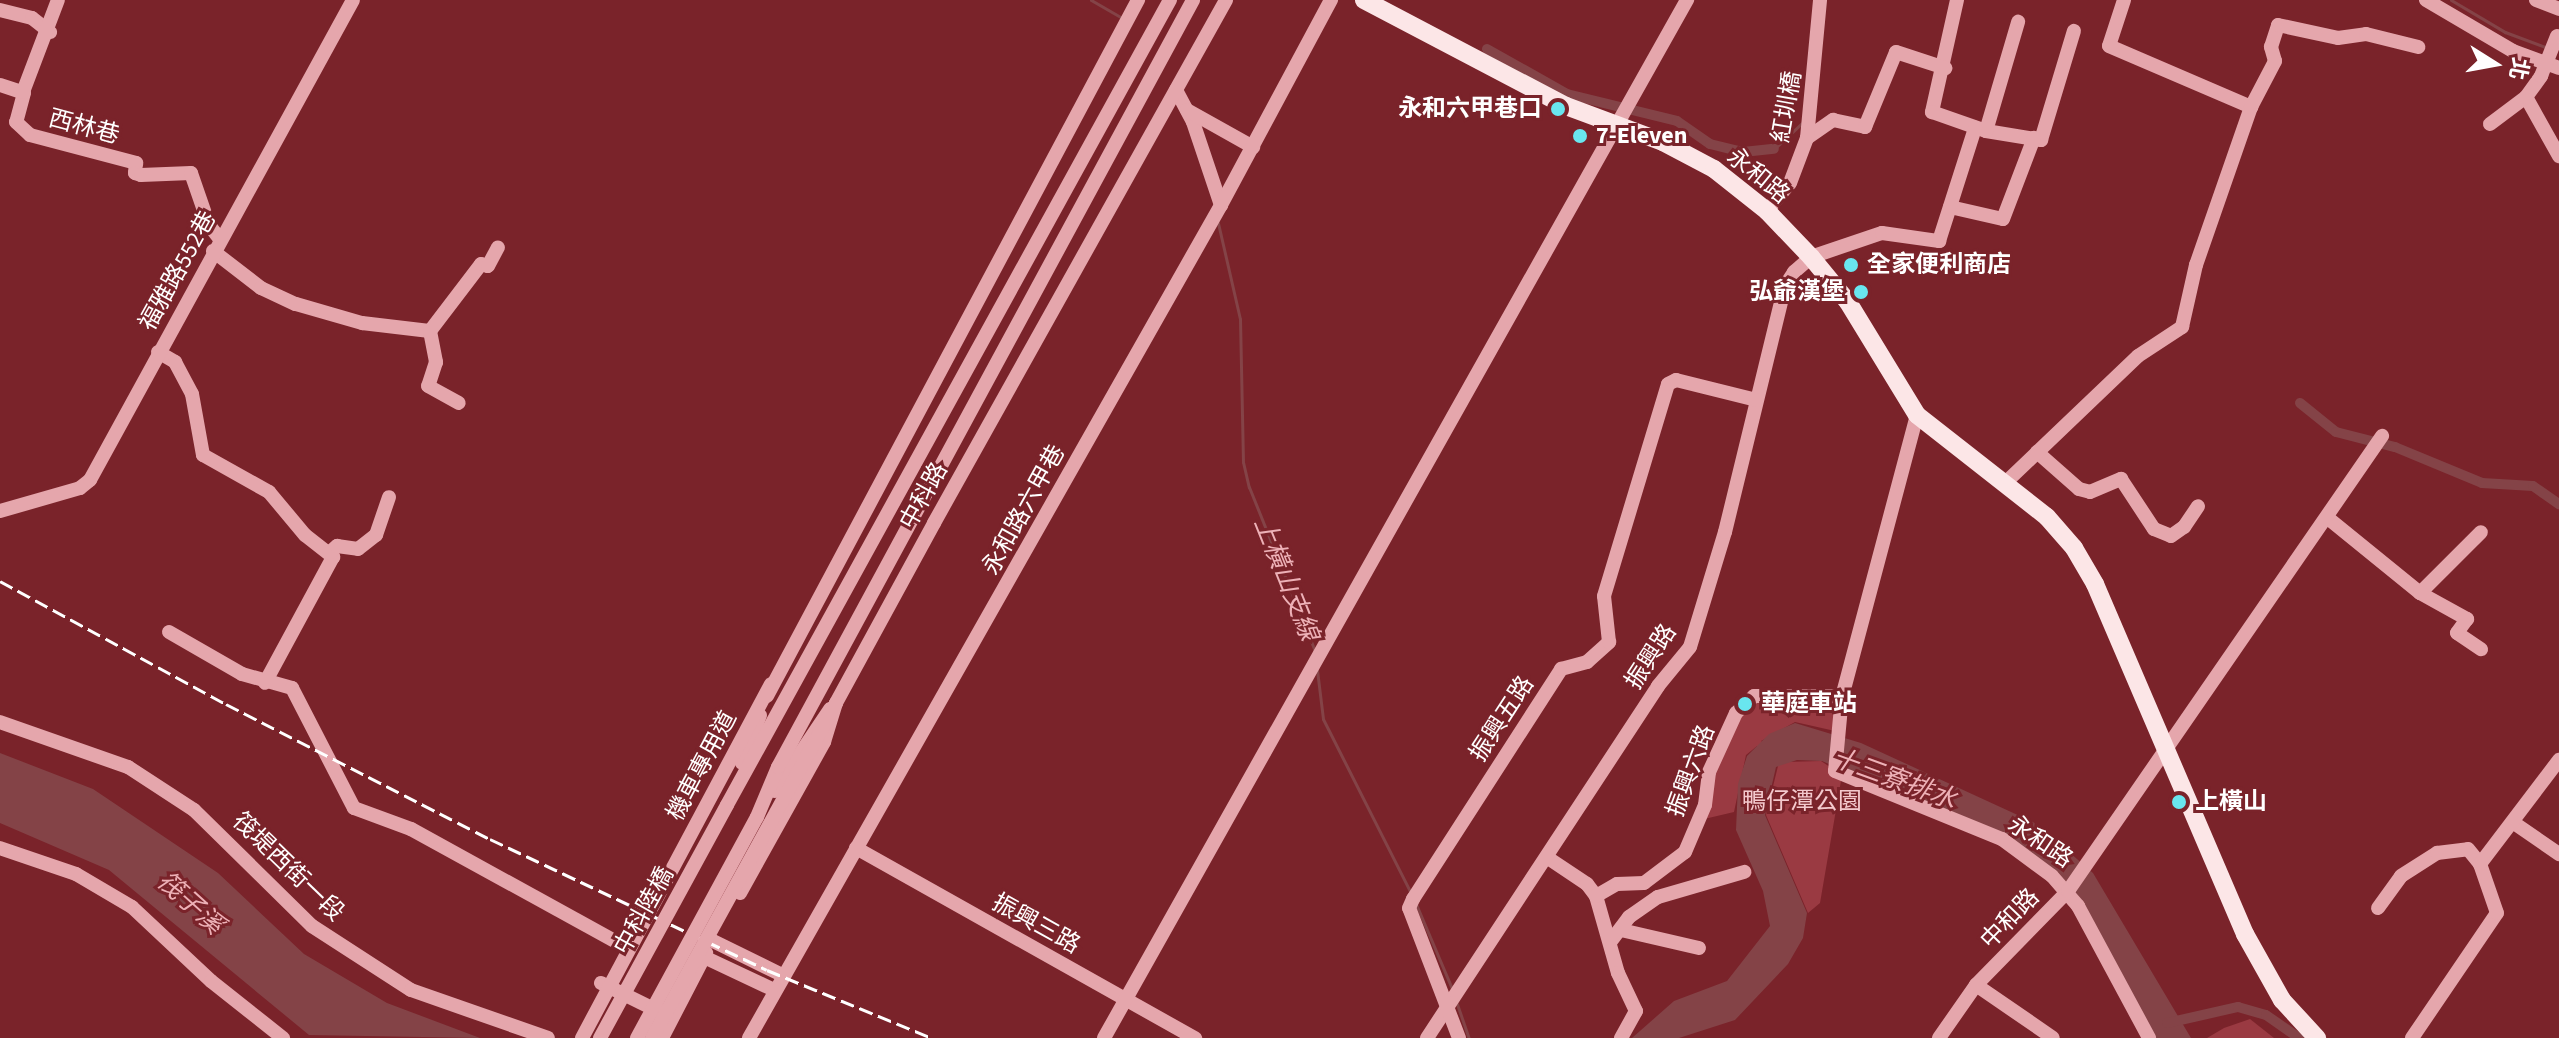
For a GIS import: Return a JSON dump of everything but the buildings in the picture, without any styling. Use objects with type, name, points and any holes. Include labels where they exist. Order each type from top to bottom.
[{"type":"main road","name":"永和路","points":[[1364,0],[1566,106],[1663,142],[1714,169],[1767,211],[1811,257],[1848,302],[1917,415],[2047,517],[2088,572],[2245,934],[2282,1000],[2317,1038]]},
{"type":"street","name":"西林巷","points":[[58,0],[50,32],[23,92],[16,122],[30,135],[136,163],[135,173],[141,175],[191,173],[216,245]]},
{"type":"street","name":"福雅路552巷","points":[[0,511],[80,488],[90,480],[216,245],[353,0]]},
{"type":"street","name":"中科路","points":[[771,684],[877,495],[1138,0]]},
{"type":"street","name":"中科路","points":[[727,805],[1170,0]]},
{"type":"street","name":"中科路","points":[[757,817],[778,767],[1193,0]]},
{"type":"street","name":"中科路","points":[[662,1038],[824,742],[836,703],[1226,0]]},
{"type":"street","name":"永和路六甲巷","points":[[749,1038],[1221,205],[1331,0]]},
{"type":"street","points":[[1104,1038],[1687,0]]},
{"type":"street","name":"紅圳橋","points":[[1767,211],[1790,183],[1807,138],[1820,0]]},
{"type":"street","points":[[1957,0],[1945,68],[1932,112],[1980,129],[2041,140],[2074,31]]},
{"type":"street","points":[[2124,0],[2109,46],[2251,107]]},
{"type":"street","points":[[2426,0],[2555,47],[2526,97],[2490,124]]},
{"type":"street","points":[[2536,0],[2559,9]]},
{"type":"street","points":[[0,10],[32,18],[50,32]]},
{"type":"street","points":[[1811,257],[1882,233],[1939,241],[2018,22]]},
{"type":"street","points":[[2004,484],[2138,356],[2182,327],[2196,265],[2251,107],[2275,61],[2271,47],[2278,25],[2338,38],[2366,34],[2418,47]]},
{"type":"street","points":[[1807,138],[1833,120],[1865,127],[1896,52],[1945,68]]},
{"type":"street","name":"西林巷","points":[[0,85],[23,92]]},
{"type":"street","points":[[1176,90],[1187,109],[1221,205]]},
{"type":"street","points":[[2526,97],[2559,156]]},
{"type":"street","points":[[1187,109],[1253,147]]},
{"type":"street","points":[[1950,207],[2003,219],[2034,138]]},
{"type":"street","points":[[216,245],[261,288],[296,304],[362,323],[430,331]]},
{"type":"street","points":[[459,403],[428,386],[436,362],[430,331],[481,264],[488,266],[498,247]]},
{"type":"street","name":"振興路","points":[[1427,1038],[1447,1003],[1548,858],[1658,686],[1690,647],[1785,286],[1811,257]]},
{"type":"street","points":[[158,352],[175,362],[192,394],[203,455],[269,492],[305,535],[333,557],[265,683]]},
{"type":"street","name":"振興五路","points":[[1459,1038],[1409,908],[1561,669],[1587,662],[1609,642],[1604,596],[1668,384],[1676,380],[1757,400]]},
{"type":"street","name":"永和路","points":[[1917,415],[1842,696],[1836,731],[1835,771],[2002,839],[2069,889]]},
{"type":"street","points":[[2164,749],[2329,519],[2382,436]]},
{"type":"street","points":[[2037,452],[2079,489],[2090,492],[2121,479],[2154,529],[2171,536],[2184,527],[2198,506]]},
{"type":"street","points":[[877,495],[934,523]]},
{"type":"street","points":[[329,553],[337,546],[358,549],[376,535],[389,497]]},
{"type":"street","points":[[2329,519],[2420,593],[2467,619],[2457,633],[2481,649]]},
{"type":"street","points":[[2420,593],[2481,532]]},
{"type":"street","points":[[169,632],[265,683],[292,688],[303,703],[354,808],[411,829],[622,945]]},
{"type":"street","points":[[727,805],[771,684]]},
{"type":"street","name":"機車專用道","points":[[582,1038],[771,684]]},
{"type":"street","name":"振興六路","points":[[1596,896],[1617,884],[1644,883],[1685,852],[1705,805],[1709,772],[1736,713],[1754,696],[1842,696]]},
{"type":"street","points":[[637,1038],[757,817],[818,720],[836,703]]},
{"type":"street","points":[[652,1038],[836,703]]},
{"type":"street","name":"筏堤西街一段","points":[[0,722],[128,767],[216,828],[312,926],[411,990],[548,1038]]},
{"type":"street","name":"中和路","points":[[1939,1038],[1976,985],[2069,889],[2164,749]]},
{"type":"street","points":[[2480,864],[2559,760]]},
{"type":"street","name":"中科陸橋","points":[[600,1038],[727,805]]},
{"type":"street","points":[[2514,823],[2559,854]]},
{"type":"street","points":[[0,848],[76,874],[132,907],[211,981],[283,1038]]},
{"type":"street","name":"振興三路","points":[[856,848],[1195,1038]]},
{"type":"street","points":[[2378,908],[2401,876],[2437,853],[2468,849],[2480,864],[2497,913],[2412,1038]]},
{"type":"street","points":[[1548,858],[1587,884],[1616,936],[1618,973],[1636,1011],[1621,1038]]},
{"type":"street","points":[[1616,936],[1629,917],[1658,897],[1744,872]]},
{"type":"street","points":[[2069,889],[2149,1038]]},
{"type":"street","points":[[1616,936],[1699,948]]},
{"type":"street","points":[[713,941],[782,975]]},
{"type":"street","points":[[704,957],[774,990]]},
{"type":"street","points":[[601,983],[673,1019]]},
{"type":"street","points":[[1976,985],[2053,1038]]},
{"type":"green space","name":"鴨仔潭公園","points":[[1754,696],[1841,696],[1835,731],[1795,722],[1761,741],[1784,762],[1821,761],[1842,775],[1820,903],[1808,913],[1766,815],[1778,766],[1757,746],[1746,755],[1734,812],[1700,820],[1709,772]]},
{"type":"green space","points":[[2250,1019],[2274,1038],[2207,1038],[2224,1028]]},
{"type":"water","name":"十三寮排水","points":[[1795,723],[1861,743],[2037,824],[2093,873],[2191,1038],[2152,1038],[2075,893],[1973,827],[1822,761],[1797,760],[1776,767],[1765,815],[1807,913],[1803,938],[1788,964],[1735,1020],[1679,1038],[1632,1038],[1674,1001],[1727,981],[1770,926],[1763,891],[1736,830],[1738,784],[1747,756],[1769,734]]},
{"type":"water","name":"筏子溪","points":[[0,753],[93,789],[218,873],[304,954],[387,1003],[480,1038],[309,1035],[109,870],[0,823]]},
{"type":"waterway","name":"上橫山支線","points":[[1091,0],[1120,17]]},
{"type":"waterway","points":[[2451,0],[2505,32],[2548,48]]},
{"type":"waterway","points":[[1487,49],[1567,94],[1677,121],[1710,144],[1743,152],[1774,149]]},
{"type":"waterway","points":[[1774,149],[1802,123]]},
{"type":"waterway","name":"上橫山支線","points":[[1218,223],[1240,319],[1243,462],[1249,487],[1315,651]]},
{"type":"waterway","points":[[2300,403],[2336,432],[2395,447],[2482,483],[2533,486],[2559,504]]},
{"type":"waterway","name":"上橫山支線","points":[[1317,670],[1323,719],[1411,893]]},
{"type":"waterway","name":"上橫山支線","points":[[1416,904],[1452,989]]},
{"type":"waterway","name":"上橫山支線","points":[[1457,1004],[1469,1038]]},
{"type":"waterway","points":[[2167,1023],[2238,1007],[2266,1015],[2299,1038]]},
{"type":"railway","points":[[0,581],[226,704],[490,839],[767,970],[932,1038]]},
{"type":"place","name":"永和六甲巷口","points":[[1558,109]]},
{"type":"place","name":"7-Eleven","points":[[1580,136]]},
{"type":"place","name":"全家便利商店","points":[[1851,265]]},
{"type":"place","name":"弘爺漢堡","points":[[1861,292]]},
{"type":"place","name":"華庭車站","points":[[1745,704]]},
{"type":"place","name":"上橫山","points":[[2179,802]]}]
